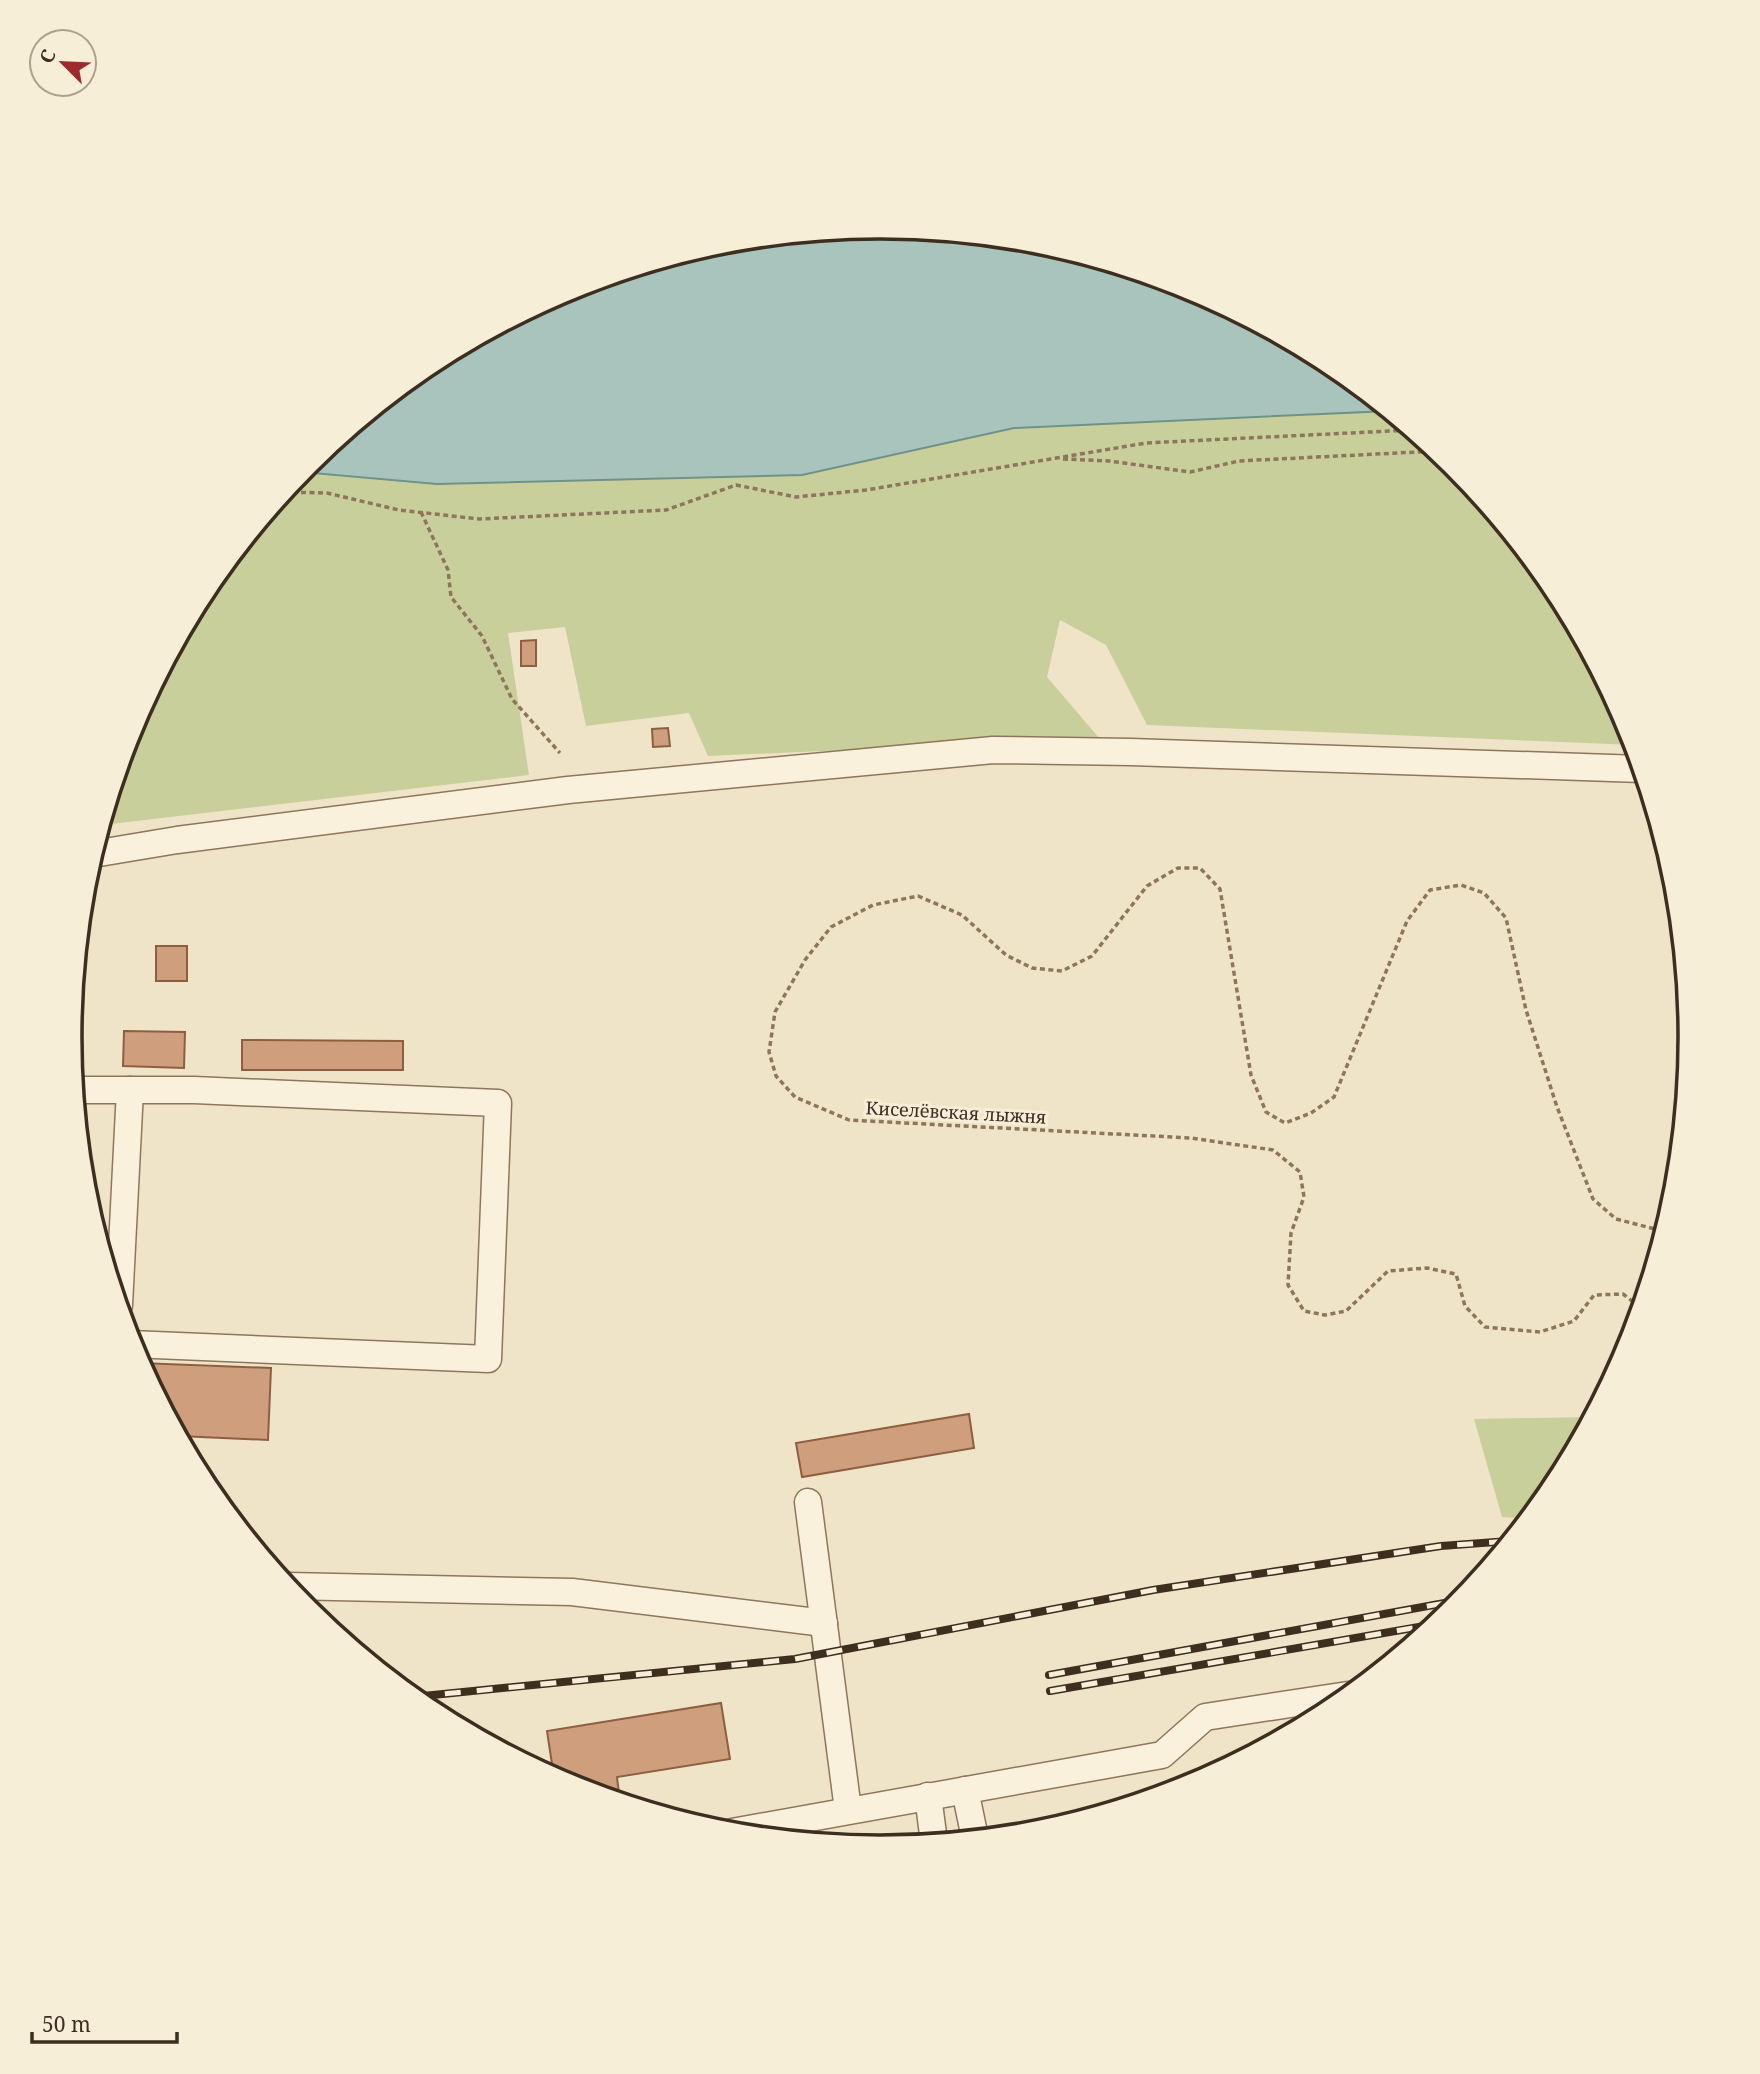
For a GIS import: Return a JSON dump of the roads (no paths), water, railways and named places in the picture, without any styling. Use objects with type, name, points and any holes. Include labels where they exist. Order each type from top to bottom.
[{"type":"street","points":[[104,852],[177,840],[568,790],[993,750],[1630,769]]},
{"type":"street","points":[[84,1090],[194,1090],[498,1103],[488,1359],[145,1346]]},
{"type":"street","points":[[120,1278],[130,1090]]},
{"type":"street","points":[[808,1502],[848,1810]]},
{"type":"street","points":[[302,1586],[572,1592],[824,1623]]},
{"type":"street","points":[[764,1826],[1162,1755],[1205,1717],[1325,1699]]},
{"type":"street","points":[[965,1790],[973,1829]]},
{"type":"street","points":[[928,1796],[933,1833]]},
{"type":"water","points":[[880,239],[984,246],[1086,266],[1185,300],[1233,322],[1279,346],[1375,412],[1014,428],[802,475],[437,484],[316,473],[394,404],[437,374],[481,346],[575,300],[674,266],[776,246],[828,241]]},
{"type":"railway","points":[[430,1695],[795,1659],[1153,1590],[1441,1546],[1497,1542]]},
{"type":"railway","points":[[1049,1675],[1441,1604]]},
{"type":"railway","points":[[1050,1691],[1416,1627]]}]
